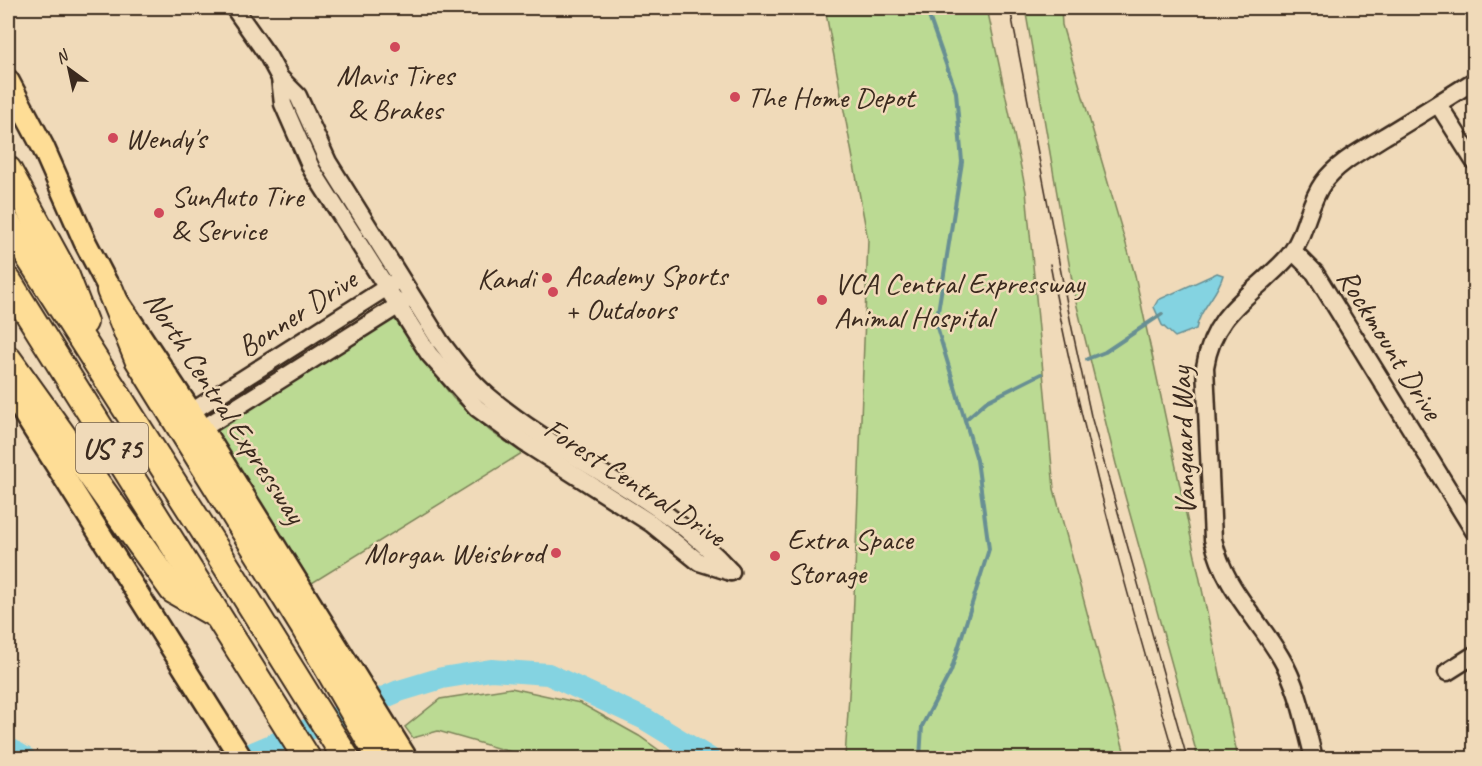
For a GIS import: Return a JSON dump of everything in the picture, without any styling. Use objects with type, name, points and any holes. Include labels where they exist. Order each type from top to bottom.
[{"type":"highway","points":[[8,170],[66,276],[105,375]]},
{"type":"highway","name":"US 75","points":[[8,224],[346,759]]},
{"type":"highway","name":"US 75","points":[[8,281],[308,759]]},
{"type":"highway","points":[[110,290],[138,360],[315,628],[395,754]]},
{"type":"highway","points":[[8,359],[173,590],[217,615]]},
{"type":"main road","name":"North Central Expressway","points":[[8,81],[43,147],[85,242],[110,290],[197,421],[315,628]]},
{"type":"main road","points":[[8,388],[241,759]]},
{"type":"street","name":"Forest Central Drive","points":[[234,8],[268,56],[280,78],[298,96],[328,162],[401,279],[405,301],[448,379],[477,408],[530,436],[662,509],[710,547],[731,572],[699,562],[652,524],[530,436]]},
{"type":"street","name":"Forest Central Drive","points":[[280,78],[283,104],[312,170],[386,288],[405,301]]},
{"type":"street","name":"Vanguard Way","points":[[1314,759],[1288,672],[1281,657],[1228,583],[1218,560],[1214,539],[1206,379],[1208,352],[1221,321],[1293,251],[1322,184],[1339,166],[1474,81]]},
{"type":"street","points":[[1438,104],[1474,161]]},
{"type":"street","name":"Rockmount Drive","points":[[1293,251],[1315,273],[1474,531]]},
{"type":"street","name":"Bonner Drive","points":[[197,421],[401,279]]},
{"type":"street","name":"Bonner Drive","points":[[197,421],[405,301]]},
{"type":"street","points":[[1447,672],[1474,655]]},
{"type":"green space","points":[[825,8],[987,8],[1026,191],[1054,489],[1126,758],[845,758],[852,649],[868,240]]},
{"type":"green space","points":[[1025,8],[1061,8],[1062,25],[1135,275],[1238,758],[1198,758],[1116,464],[1075,298]]},
{"type":"green space","points":[[394,318],[453,398],[490,431],[522,453],[312,583],[213,431]]},
{"type":"green space","points":[[511,688],[580,703],[639,736],[670,758],[532,758],[438,731],[413,738],[405,727],[440,699]]},
{"type":"water","points":[[1217,273],[1223,275],[1221,282],[1201,315],[1196,329],[1175,337],[1162,325],[1154,307],[1158,300]]},
{"type":"waterway","points":[[920,758],[922,726],[951,671],[989,549],[977,460],[936,324],[962,162],[956,92],[926,8]]},
{"type":"waterway","points":[[1087,359],[1105,352],[1162,314]]},
{"type":"waterway","points":[[965,420],[987,401],[1041,374]]},
{"type":"waterway","points":[[241,758],[399,691],[442,678],[491,670],[548,674],[645,719],[709,758]]},
{"type":"waterway","points":[[8,748],[25,758]]},
{"type":"tram line","points":[[1010,8],[1091,416],[1187,758]]},
{"type":"tram line","points":[[1050,264],[1062,327],[1106,513],[1175,758]]},
{"type":"place","name":"Mavis Tires & Brakes","points":[[395,47]]},
{"type":"place","name":"The Home Depot","points":[[735,97]]},
{"type":"place","name":"Wendy's","points":[[113,138]]},
{"type":"place","name":"SunAuto Tire & Service","points":[[159,213]]},
{"type":"place","name":"Kandi","points":[[547,278]]},
{"type":"place","name":"Academy Sports + Outdoors","points":[[553,292]]},
{"type":"place","name":"VCA Central Expressway Animal Hospital","points":[[822,300]]},
{"type":"place","name":"Morgan Weisbrod","points":[[556,553]]},
{"type":"place","name":"Extra Space Storage","points":[[775,556]]}]
